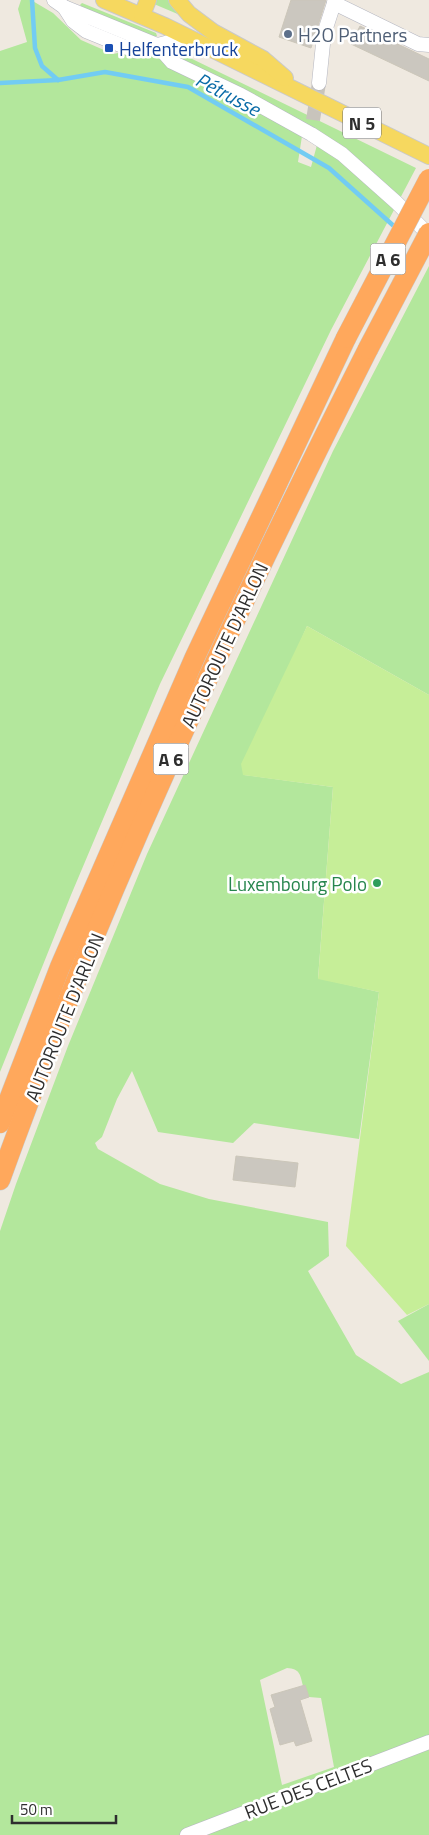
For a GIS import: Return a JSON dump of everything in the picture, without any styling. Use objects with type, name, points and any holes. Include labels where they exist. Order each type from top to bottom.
[{"type":"highway","name":"AUTOROUTE D'ARLON","points":[[0,1123],[60,967],[195,657],[346,338],[429,180]]},
{"type":"highway","name":"AUTOROUTE D'ARLON","points":[[0,1180],[90,950],[170,763],[254,580],[368,349],[429,234]]},
{"type":"main road","name":"N 5","points":[[104,0],[140,7],[188,37],[429,156]]},
{"type":"main road","points":[[177,0],[189,14],[213,32],[263,59],[301,92]]},
{"type":"street","points":[[319,83],[324,34],[334,2],[418,44],[429,46]]},
{"type":"street","points":[[59,3],[73,21],[86,31],[135,51],[188,37]]},
{"type":"street","points":[[157,45],[172,62],[312,127],[429,234]]},
{"type":"street","name":"RUE DES CELTES","points":[[187,1835],[429,1742]]},
{"type":"green space","points":[[21,0],[31,0],[53,13],[81,40],[113,54],[123,52],[139,58],[163,52],[174,52],[184,55],[416,168],[331,330],[160,684],[71,895],[0,1072],[0,51],[27,42],[18,9]],"holes":[[[302,136],[317,145],[311,167],[298,162]]]},
{"type":"green space","points":[[153,0],[168,0],[180,15],[154,4]]},
{"type":"green space","points":[[82,3],[156,33],[157,36],[154,37],[86,12],[80,5]]},
{"type":"green space","points":[[429,266],[429,695],[307,626],[244,775],[333,787],[318,978],[379,992],[359,1139],[254,1123],[233,1143],[158,1132],[132,1071],[117,1099],[102,1137],[95,1143],[98,1149],[160,1184],[209,1199],[328,1222],[329,1256],[308,1271],[356,1355],[401,1384],[429,1372],[429,1835],[0,1835],[0,1231],[68,1046],[147,854],[333,451]],"holes":[[[287,1668],[299,1673],[309,1697],[321,1698],[334,1767],[282,1785],[260,1680]]]},
{"type":"green space","name":"Luxembourg Polo","points":[[307,626],[429,695],[429,1304],[407,1315],[346,1246],[379,992],[318,979],[333,787],[243,775],[241,764]]},
{"type":"green space","points":[[429,1304],[429,1361],[398,1321]]},
{"type":"building","points":[[291,0],[326,0],[311,48],[279,37]]},
{"type":"building","points":[[360,26],[429,59],[429,81],[351,44]]},
{"type":"building","points":[[236,1156],[298,1163],[295,1187],[233,1180]]},
{"type":"building","points":[[305,1685],[309,1697],[300,1700],[312,1741],[296,1746],[294,1741],[280,1745],[270,1709],[275,1707],[271,1695]]},
{"type":"waterway","name":"Pétrusse","points":[[32,0],[35,48],[42,66],[58,80]]},
{"type":"waterway","name":"Pétrusse","points":[[0,83],[58,80],[105,72],[188,87],[329,168],[396,228]]},
{"type":"tunnel","points":[[313,120],[319,83]]},
{"type":"place","name":"H2O Partners","points":[[288,34]]},
{"type":"place","name":"Helfenterbruck","points":[[109,48]]},
{"type":"place","name":"Luxembourg Polo","points":[[377,883]]}]
